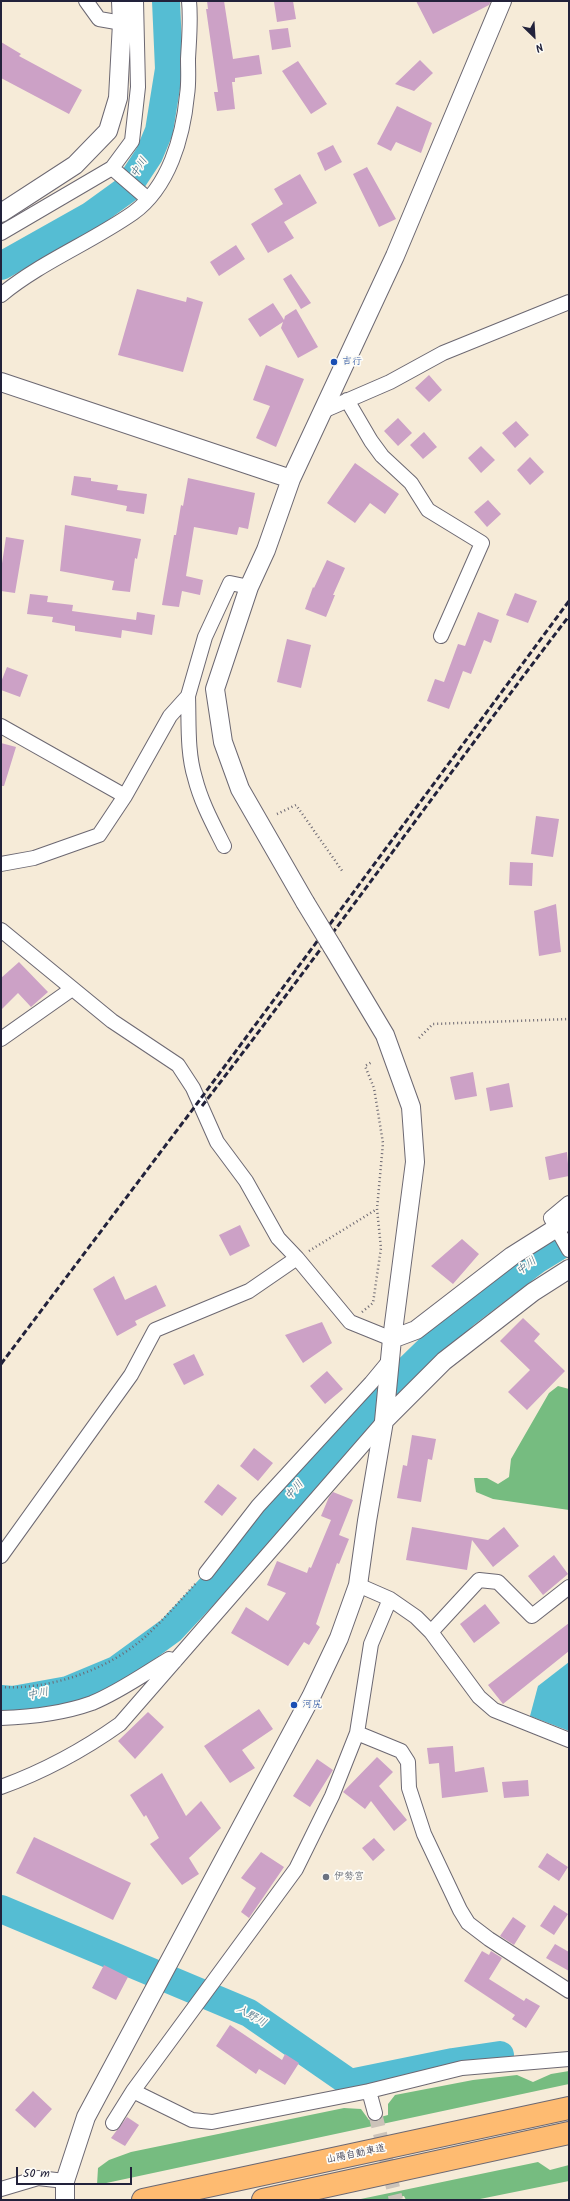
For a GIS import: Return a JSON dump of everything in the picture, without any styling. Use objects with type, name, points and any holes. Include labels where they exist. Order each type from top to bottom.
[{"type":"highway","name":"山陽自動車道","points":[[143,2200],[569,2108]]},
{"type":"highway","points":[[264,2200],[569,2133]]},
{"type":"street","points":[[86,1],[100,18],[122,23]]},
{"type":"street","points":[[1,213],[75,165],[108,131],[118,98],[122,23],[121,1]]},
{"type":"street","points":[[1,233],[114,170],[132,141],[138,86],[136,1]]},
{"type":"street","points":[[1,295],[41,267],[118,223],[134,212],[146,197],[161,183],[178,143],[188,94],[191,16],[189,1]]},
{"type":"street","points":[[65,2200],[65,2181],[86,2117],[311,1697],[339,1638],[358,1585],[384,1421],[392,1339],[415,1162],[412,1107],[385,1035],[305,902],[240,789],[223,742],[214,689],[248,587],[266,550],[291,479],[395,256],[502,1]]},
{"type":"street","points":[[114,170],[146,197]]},
{"type":"street","points":[[322,411],[390,382],[443,353],[569,302]]},
{"type":"street","points":[[1,382],[291,479]]},
{"type":"street","points":[[347,400],[371,441],[382,456],[411,484],[428,510],[482,543],[441,636]]},
{"type":"street","points":[[224,846],[209,816],[194,778],[190,743],[188,696],[205,636],[230,583],[248,587]]},
{"type":"street","points":[[1,864],[34,858],[99,834],[125,796],[170,716],[188,696]]},
{"type":"street","points":[[1,726],[125,796]]},
{"type":"street","points":[[1,930],[112,1021],[178,1065],[193,1088],[217,1142],[246,1181],[278,1238],[297,1258],[350,1322],[392,1339],[416,1330],[512,1256],[561,1228]]},
{"type":"street","points":[[1,1039],[72,989]]},
{"type":"street","points":[[569,1203],[551,1218],[561,1228],[569,1250]]},
{"type":"street","points":[[1,1556],[131,1375],[155,1330],[249,1291],[297,1258]]},
{"type":"street","points":[[1,1787],[60,1762],[87,1747],[120,1724],[384,1421],[444,1361],[533,1292],[569,1269]]},
{"type":"street","points":[[206,1573],[258,1506],[372,1383],[390,1360]]},
{"type":"street","points":[[431,1632],[479,1580],[498,1582],[532,1616],[569,1587]]},
{"type":"street","points":[[358,1585],[390,1599],[416,1617],[431,1632],[479,1697],[494,1710],[569,1740]]},
{"type":"street","points":[[113,2123],[204,1993],[296,1868],[332,1796],[357,1733],[371,1644],[390,1599]]},
{"type":"street","points":[[1,1718],[26,1717],[91,1703],[122,1688],[169,1659],[175,1661]]},
{"type":"street","points":[[357,1733],[401,1751],[408,1762],[409,1788],[424,1834],[460,1910],[468,1923],[489,1939],[569,1991]]},
{"type":"street","points":[[134,2091],[192,2120],[212,2122],[369,2091],[462,2068],[569,2059]]},
{"type":"street","points":[[369,2091],[375,2112]]},
{"type":"street","points":[[1,2189],[38,2178],[65,2181]]},
{"type":"path","points":[[277,814],[296,805],[343,872]]},
{"type":"path","points":[[419,1038],[433,1024],[569,1019]]},
{"type":"path","points":[[350,1322],[373,1303],[381,1248],[377,1209],[384,1143],[374,1088],[365,1066],[372,1062]]},
{"type":"path","points":[[297,1258],[377,1209]]},
{"type":"path","points":[[1,1687],[39,1685],[66,1679],[122,1654],[144,1638],[206,1573]]},
{"type":"green space","points":[[558,1386],[569,1389],[569,1510],[493,1499],[476,1492],[474,1478],[487,1478],[498,1484],[509,1477],[511,1459],[549,1393]]},
{"type":"green space","points":[[569,2071],[569,2084],[97,2185],[98,2168],[109,2160],[131,2152],[344,2108],[361,2109],[369,2120],[388,2115],[388,2104],[395,2095],[473,2080],[517,2075],[533,2082],[551,2074]]},
{"type":"green space","points":[[538,2162],[550,2170],[569,2165],[569,2181],[475,2200],[406,2200],[404,2196],[385,2200],[356,2200]]},
{"type":"water","points":[[569,1662],[569,1731],[530,1716],[538,1686]]},
{"type":"building","points":[[207,1],[224,1],[233,59],[259,55],[262,74],[235,78],[235,82],[232,82],[235,109],[217,111],[214,92],[218,92],[206,9],[208,9]]},
{"type":"building","points":[[293,1],[296,19],[277,22],[274,2]]},
{"type":"building","points":[[416,1],[491,1],[489,5],[433,34]]},
{"type":"building","points":[[288,28],[291,47],[272,50],[269,30]]},
{"type":"building","points":[[1,42],[21,54],[19,56],[82,90],[69,114],[1,78]]},
{"type":"building","points":[[420,60],[433,73],[414,91],[395,84]]},
{"type":"building","points":[[298,61],[327,104],[311,114],[282,71]]},
{"type":"building","points":[[397,106],[432,123],[421,153],[396,142],[391,151],[377,144]]},
{"type":"building","points":[[333,145],[342,162],[325,171],[317,153]]},
{"type":"building","points":[[367,167],[396,219],[379,227],[353,174]]},
{"type":"building","points":[[300,174],[317,203],[284,222],[294,238],[268,253],[251,224],[283,204],[274,189]]},
{"type":"building","points":[[236,245],[245,259],[219,276],[210,262]]},
{"type":"building","points":[[291,274],[311,303],[301,309],[283,279]]},
{"type":"building","points":[[137,289],[186,302],[187,297],[203,302],[183,372],[118,355]]},
{"type":"building","points":[[273,303],[284,320],[285,316],[296,309],[318,347],[298,358],[281,328],[283,322],[260,337],[248,319]]},
{"type":"building","points":[[266,365],[304,379],[276,447],[256,438],[270,406],[253,400]]},
{"type":"building","points":[[429,375],[442,390],[429,402],[415,388]]},
{"type":"building","points":[[398,418],[412,433],[398,446],[384,431]]},
{"type":"building","points":[[516,421],[529,435],[515,448],[502,433]]},
{"type":"building","points":[[424,432],[437,447],[423,459],[410,445]]},
{"type":"building","points":[[481,446],[495,460],[481,473],[468,458]]},
{"type":"building","points":[[530,457],[544,472],[530,485],[517,470]]},
{"type":"building","points":[[355,463],[399,494],[385,514],[370,503],[355,523],[327,503]]},
{"type":"building","points":[[74,476],[91,478],[91,481],[118,485],[117,490],[147,494],[144,514],[126,511],[127,506],[71,495]]},
{"type":"building","points":[[188,478],[255,493],[248,529],[239,527],[237,535],[194,527],[186,576],[203,580],[200,595],[182,591],[179,607],[162,605],[174,535],[176,535],[181,505],[183,506]]},
{"type":"building","points":[[488,500],[501,514],[487,527],[474,512]]},
{"type":"building","points":[[65,525],[141,539],[137,559],[135,558],[130,592],[112,590],[114,581],[60,571]]},
{"type":"building","points":[[6,537],[24,540],[15,593],[1,591],[1,570]]},
{"type":"building","points":[[327,560],[345,568],[333,595],[335,595],[326,617],[305,609],[313,587],[314,588]]},
{"type":"building","points":[[515,593],[537,601],[528,623],[506,615]]},
{"type":"building","points":[[30,594],[48,596],[47,602],[73,605],[72,611],[136,620],[137,612],[155,615],[152,635],[122,630],[121,638],[75,631],[75,626],[52,622],[53,617],[27,614]]},
{"type":"building","points":[[478,612],[499,620],[491,643],[484,640],[471,674],[463,671],[449,709],[427,701],[435,679],[444,682],[458,644],[465,646]]},
{"type":"building","points":[[287,639],[311,645],[301,688],[277,682]]},
{"type":"building","points":[[7,667],[28,675],[20,697],[1,690],[1,682]]},
{"type":"building","points":[[1,743],[16,747],[4,786],[1,786]]},
{"type":"building","points":[[536,816],[559,819],[553,857],[531,854]]},
{"type":"building","points":[[510,862],[533,863],[532,886],[509,885]]},
{"type":"building","points":[[556,904],[561,952],[539,956],[534,911]]},
{"type":"building","points":[[19,962],[48,992],[31,1007],[18,993],[1,1010],[1,978]]},
{"type":"building","points":[[473,1072],[477,1096],[455,1100],[450,1077]]},
{"type":"building","points":[[509,1083],[513,1107],[490,1111],[486,1088]]},
{"type":"building","points":[[567,1152],[569,1176],[549,1180],[545,1157]]},
{"type":"building","points":[[240,1225],[250,1246],[230,1256],[219,1235]]},
{"type":"building","points":[[462,1239],[479,1254],[453,1284],[431,1266]]},
{"type":"building","points":[[114,1276],[125,1300],[156,1285],[166,1306],[135,1321],[137,1325],[117,1336],[93,1289]]},
{"type":"building","points":[[523,1318],[540,1334],[534,1341],[565,1371],[527,1410],[508,1392],[530,1370],[500,1341]]},
{"type":"building","points":[[322,1322],[332,1343],[303,1363],[285,1335]]},
{"type":"building","points":[[194,1354],[204,1375],[184,1385],[173,1364]]},
{"type":"building","points":[[327,1371],[343,1389],[325,1404],[310,1386]]},
{"type":"building","points":[[412,1435],[436,1439],[432,1460],[428,1459],[421,1502],[397,1498],[403,1465],[407,1466]]},
{"type":"building","points":[[254,1448],[273,1463],[258,1481],[240,1466]]},
{"type":"building","points":[[218,1484],[237,1498],[222,1516],[204,1502]]},
{"type":"building","points":[[333,1492],[353,1500],[339,1535],[349,1539],[339,1564],[337,1563],[316,1624],[320,1627],[309,1645],[304,1642],[288,1666],[231,1633],[246,1607],[268,1621],[286,1593],[267,1585],[277,1561],[307,1573],[309,1567],[311,1568],[331,1520],[321,1516],[329,1497]]},
{"type":"building","points":[[412,1527],[488,1540],[504,1527],[519,1546],[493,1567],[472,1540],[467,1570],[406,1560]]},
{"type":"building","points":[[554,1555],[568,1574],[543,1595],[528,1576]]},
{"type":"building","points":[[485,1604],[500,1623],[474,1643],[460,1624]]},
{"type":"building","points":[[569,1623],[569,1651],[503,1704],[488,1685]]},
{"type":"building","points":[[259,1709],[273,1729],[242,1750],[255,1768],[230,1783],[204,1746]]},
{"type":"building","points":[[148,1712],[164,1727],[135,1759],[118,1741]]},
{"type":"building","points":[[453,1746],[455,1772],[484,1767],[488,1792],[442,1798],[439,1763],[429,1764],[427,1748]]},
{"type":"building","points":[[377,1757],[393,1772],[379,1786],[407,1820],[394,1831],[371,1801],[365,1809],[343,1792]]},
{"type":"building","points":[[317,1759],[333,1770],[310,1807],[293,1796]]},
{"type":"building","points":[[162,1773],[186,1816],[201,1801],[221,1828],[189,1858],[199,1874],[182,1885],[150,1844],[159,1838],[146,1815],[144,1817],[130,1795]]},
{"type":"building","points":[[528,1780],[529,1796],[504,1798],[502,1782]]},
{"type":"building","points":[[34,1837],[131,1883],[113,1920],[16,1873]]},
{"type":"building","points":[[374,1838],[385,1850],[373,1861],[362,1848]]},
{"type":"building","points":[[261,1852],[284,1867],[249,1918],[241,1912],[256,1888],[241,1878]]},
{"type":"building","points":[[547,1853],[568,1867],[559,1881],[538,1867]]},
{"type":"building","points":[[554,1905],[568,1914],[554,1935],[540,1926]]},
{"type":"building","points":[[513,1917],[526,1926],[514,1945],[500,1936]]},
{"type":"building","points":[[555,1944],[569,1952],[569,1971],[546,1958]]},
{"type":"building","points":[[482,1951],[489,1955],[491,1951],[502,1958],[489,1979],[524,2001],[526,1998],[540,2006],[526,2028],[512,2019],[515,2015],[464,1981]]},
{"type":"building","points":[[104,1965],[128,1977],[116,2000],[92,1988]]},
{"type":"building","points":[[230,2025],[282,2060],[285,2054],[299,2063],[285,2085],[259,2069],[256,2074],[216,2046]]},
{"type":"building","points":[[33,2091],[52,2109],[35,2128],[15,2110]]},
{"type":"building","points":[[127,2117],[139,2125],[125,2146],[111,2138]]},
{"type":"waterway","name":"中川","points":[[1,266],[90,216],[126,190],[149,155],[159,131],[169,69],[166,1]]},
{"type":"waterway","name":"中川","points":[[1,1699],[13,1700],[68,1690],[116,1670],[171,1630],[230,1567],[359,1417],[465,1314],[536,1260],[569,1240]]},
{"type":"waterway","name":"入野川","points":[[1,1909],[249,2013],[350,2083],[453,2062],[500,2055]]},
{"type":"tunnel","points":[[375,2113],[396,2200]]},
{"type":"railway","points":[[1,1364],[199,1101],[569,601]]},
{"type":"railway","points":[[202,1106],[295,984],[569,616]]},
{"type":"place","name":"吉行","points":[[334,362]]},
{"type":"place","name":"河尻","points":[[294,1705]]},
{"type":"place","name":"伊勢宮","points":[[326,1877]]}]
